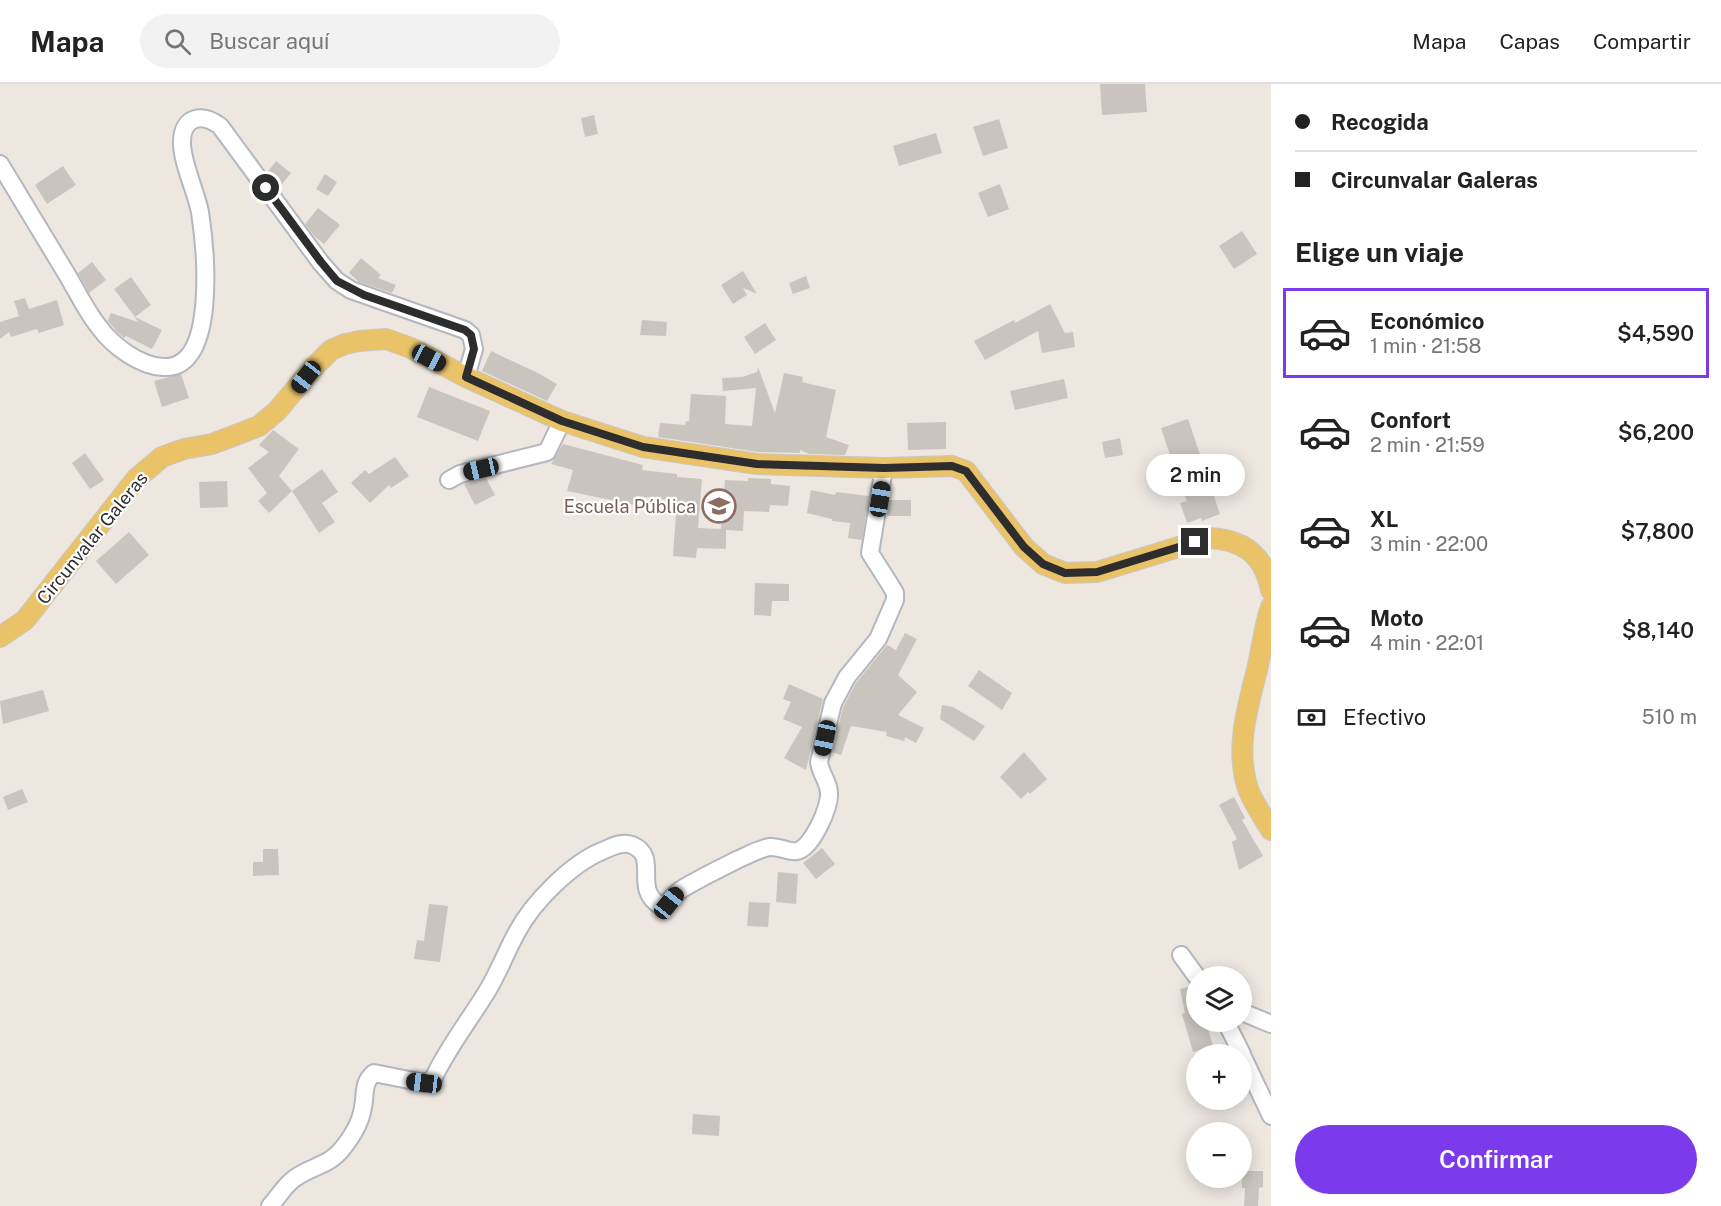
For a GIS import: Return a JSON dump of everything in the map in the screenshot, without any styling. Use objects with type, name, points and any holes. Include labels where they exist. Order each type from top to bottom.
[{"type":"main road","name":"Circunvalar Galeras","points":[[0,637],[25,620],[136,479],[162,457],[184,449],[212,444],[259,426],[277,411],[331,350],[345,344],[386,339],[411,348],[466,377],[562,421],[643,447],[746,462],[884,468],[952,466],[966,471],[1024,547],[1043,564],[1065,573],[1097,572],[1208,538],[1223,538],[1243,546],[1256,555],[1268,574],[1271,590]]},
{"type":"main road","points":[[1271,606],[1246,708],[1242,737],[1248,788],[1255,805],[1271,830]]},
{"type":"street","points":[[0,164],[99,327],[125,353],[157,367],[169,368],[189,356],[198,337],[204,309],[207,282],[200,210],[182,143],[184,131],[190,121],[200,118],[210,119],[220,126],[337,281],[357,293],[465,330],[471,335],[474,349],[466,377]]},
{"type":"street","points":[[449,480],[460,474],[547,452],[562,421]]},
{"type":"street","points":[[270,1206],[296,1177],[331,1160],[343,1149],[357,1125],[363,1108],[364,1086],[374,1073],[424,1083],[434,1079],[440,1065],[487,991],[518,930],[559,880],[591,856],[624,843],[641,851],[646,861],[648,895],[653,902],[661,906],[669,903],[684,888],[740,858],[770,847],[795,852],[802,849],[812,839],[825,813],[828,800],[829,792],[819,762],[833,703],[847,677],[878,639],[895,600],[895,593],[870,553],[884,468]]},
{"type":"street","points":[[1180,955],[1189,966]]},
{"type":"street","points":[[1252,1016],[1271,1024]]},
{"type":"street","points":[[1252,1076],[1271,1116]]},
{"type":"building","points":[[1100,84],[1145,84],[1147,112],[1102,115]]},
{"type":"building","points":[[594,115],[598,134],[585,137],[581,118]]},
{"type":"building","points":[[999,119],[1008,148],[983,156],[973,127]]},
{"type":"building","points":[[936,133],[942,153],[899,166],[893,146]]},
{"type":"building","points":[[276,161],[291,173],[279,188],[267,173]]},
{"type":"building","points":[[63,166],[76,185],[47,204],[35,185]]},
{"type":"building","points":[[325,174],[337,182],[328,196],[316,189]]},
{"type":"building","points":[[1000,184],[1009,209],[988,217],[978,193]]},
{"type":"building","points":[[318,208],[340,225],[324,244],[305,224]]},
{"type":"building","points":[[1242,231],[1257,254],[1234,269],[1219,246]]},
{"type":"building","points":[[361,258],[381,275],[378,278],[396,285],[392,293],[359,282],[349,273]]},
{"type":"building","points":[[92,262],[106,280],[89,293],[78,273]]},
{"type":"building","points":[[743,271],[757,294],[743,288],[747,295],[733,304],[721,285]]},
{"type":"building","points":[[806,276],[810,288],[793,294],[789,283]]},
{"type":"building","points":[[131,277],[151,305],[135,317],[114,289]]},
{"type":"building","points":[[25,298],[29,309],[57,300],[64,325],[39,333],[37,329],[11,337],[9,332],[0,339],[0,322],[19,316],[14,301]]},
{"type":"building","points":[[1050,304],[1065,333],[1073,332],[1075,347],[1042,353],[1038,331],[985,360],[974,341]]},
{"type":"building","points":[[111,313],[138,322],[135,317],[162,330],[152,349],[126,336],[124,338],[118,333],[108,321]]},
{"type":"building","points":[[642,320],[667,322],[666,336],[640,335]]},
{"type":"building","points":[[765,323],[776,340],[755,354],[744,337]]},
{"type":"building","points":[[491,351],[557,384],[547,401],[482,371]]},
{"type":"building","points":[[758,367],[775,413],[784,373],[803,377],[802,382],[836,390],[826,437],[849,445],[845,455],[809,454],[800,450],[800,453],[758,452],[658,437],[660,423],[685,425],[686,421],[689,421],[691,394],[726,396],[725,424],[752,426],[756,388],[723,391],[722,378],[742,377],[757,372]]},
{"type":"building","points":[[181,374],[189,398],[162,407],[154,381]]},
{"type":"building","points":[[1064,379],[1068,398],[1015,410],[1010,391]]},
{"type":"building","points":[[429,387],[490,411],[478,441],[417,417]]},
{"type":"building","points":[[1188,419],[1220,514],[1202,521],[1201,518],[1187,523],[1180,503],[1187,501],[1166,455],[1170,455],[1161,428]]},
{"type":"building","points":[[946,422],[946,449],[908,450],[907,423]]},
{"type":"building","points":[[273,430],[299,449],[279,476],[292,491],[269,513],[258,501],[267,493],[248,468],[269,452],[259,445]]},
{"type":"building","points":[[1120,438],[1123,455],[1105,458],[1102,442]]},
{"type":"building","points":[[563,444],[643,465],[642,470],[702,479],[698,528],[721,529],[725,480],[771,479],[771,484],[790,486],[788,506],[770,505],[769,512],[744,511],[743,531],[726,530],[726,549],[697,548],[696,558],[673,556],[677,501],[637,496],[635,505],[567,491],[573,470],[551,464]]},
{"type":"building","points":[[85,453],[104,480],[90,489],[72,463]]},
{"type":"building","points":[[395,457],[409,476],[391,488],[389,485],[370,503],[351,483],[365,470],[369,474]]},
{"type":"building","points":[[322,469],[338,492],[322,503],[335,522],[319,533],[292,491]]},
{"type":"building","points":[[486,478],[495,495],[475,505],[464,484]]},
{"type":"building","points":[[227,481],[228,507],[200,508],[199,482]]},
{"type":"building","points":[[811,490],[835,495],[836,492],[869,496],[862,540],[848,538],[850,523],[832,521],[832,519],[807,513]]},
{"type":"building","points":[[889,500],[911,500],[911,516],[887,516]]},
{"type":"building","points":[[129,532],[149,555],[116,584],[96,561]]},
{"type":"building","points":[[755,583],[789,584],[789,601],[772,601],[771,616],[754,615]]},
{"type":"building","points":[[905,633],[917,639],[898,675],[917,692],[898,715],[924,728],[916,743],[905,737],[904,741],[886,736],[887,732],[851,726],[841,755],[832,752],[843,707],[856,683],[887,645],[896,650]]},
{"type":"building","points":[[979,670],[1012,693],[1002,710],[968,686]]},
{"type":"building","points":[[789,684],[823,699],[806,770],[784,758],[802,727],[783,719],[791,702],[783,699]]},
{"type":"building","points":[[43,690],[49,711],[3,724],[0,701]]},
{"type":"building","points":[[942,705],[953,707],[985,726],[974,741],[940,719]]},
{"type":"building","points":[[1024,752],[1047,779],[1021,799],[1000,777]]},
{"type":"building","points":[[22,789],[28,802],[8,810],[3,797]]},
{"type":"building","points":[[1234,797],[1245,818],[1242,820],[1263,856],[1239,870],[1232,842],[1237,839],[1219,805]]},
{"type":"building","points":[[822,848],[835,864],[816,879],[803,863]]},
{"type":"building","points":[[263,849],[278,849],[279,875],[253,876],[253,862],[263,862]]},
{"type":"building","points":[[778,872],[798,874],[796,904],[776,902]]},
{"type":"building","points":[[749,902],[770,903],[768,927],[747,926]]},
{"type":"building","points":[[429,904],[448,906],[440,962],[414,959],[417,940],[424,941]]},
{"type":"building","points":[[1186,988],[1186,1028],[1182,1014],[1185,1013],[1180,989]]},
{"type":"building","points":[[1187,1032],[1209,1032],[1212,1044],[1191,1044]]},
{"type":"building","points":[[693,1114],[720,1116],[719,1136],[692,1134]]},
{"type":"building","points":[[1252,1171],[1263,1171],[1263,1187],[1259,1188],[1258,1206],[1244,1206],[1245,1188],[1252,1188]]},
{"type":"place","name":"Escuela Pública","points":[[719,506]]},
{"type":"route","points":[[266,188],[337,281],[364,295],[465,330],[471,335],[474,349],[466,377],[562,421],[643,447],[757,464],[884,468],[952,466],[966,471],[977,482],[1024,547],[1043,564],[1065,573],[1097,572],[1195,542]]}]
